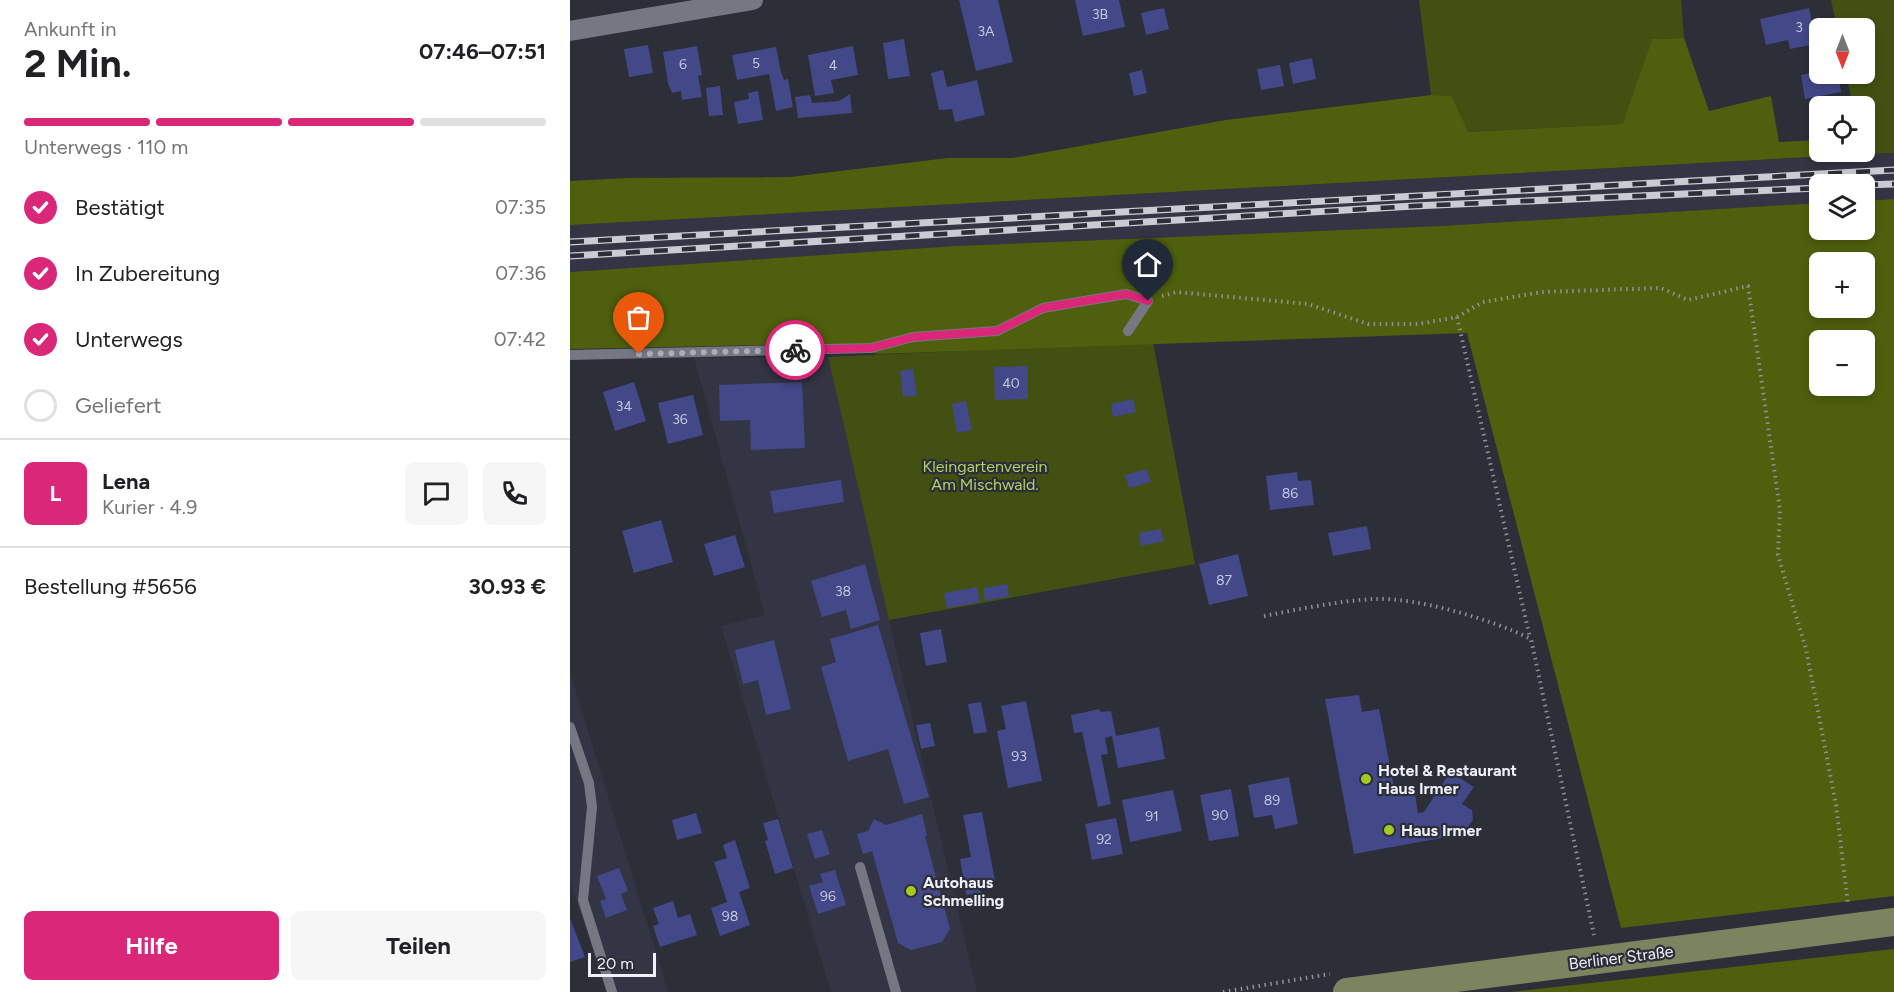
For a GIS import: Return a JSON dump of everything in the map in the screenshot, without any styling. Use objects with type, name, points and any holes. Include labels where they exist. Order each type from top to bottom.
[{"type":"main road","name":"Berliner Straße","points":[[1347,992],[1894,922]]},
{"type":"street","points":[[570,31],[753,0]]},
{"type":"lane","points":[[570,355],[871,348],[913,337],[997,331],[1043,308],[1126,294],[1148,301],[1128,331]]},
{"type":"lane","points":[[570,727],[589,783],[592,807],[583,900],[612,992]]},
{"type":"lane","points":[[860,867],[896,992]]},
{"type":"path","points":[[1148,301],[1177,292],[1308,304],[1368,324],[1419,324],[1457,317],[1483,302],[1542,292],[1661,288],[1688,300],[1748,286],[1780,510],[1778,555],[1806,649],[1836,805],[1848,911]]},
{"type":"path","points":[[1457,317],[1531,639],[1600,959]]},
{"type":"path","points":[[1264,616],[1376,599],[1439,608],[1508,627],[1531,639]]},
{"type":"shaded area","points":[[1894,153],[1894,199],[1875,200],[1875,174],[1809,174],[1809,204],[1441,226],[956,246],[570,272],[570,225],[1809,158],[1809,162],[1875,162],[1875,154]]},
{"type":"shaded area","points":[[828,357],[977,992],[831,992],[721,626],[765,615],[694,358]]},
{"type":"shaded area","points":[[570,672],[668,992],[607,992],[570,882]]},
{"type":"green space","points":[[1419,0],[1681,0],[1684,38],[1652,39],[1624,124],[1467,132],[1452,96],[1431,95]]},
{"type":"green space","points":[[1831,0],[1894,0],[1894,153],[1875,154],[1875,96],[1851,96],[1848,84],[1875,84],[1875,18],[1835,18]]},
{"type":"green space","points":[[1684,38],[1709,111],[1771,96],[1779,142],[1809,140],[1809,157],[570,225],[570,181],[628,178],[790,177],[948,158],[1013,158],[1226,120],[1431,95],[1452,96],[1468,132],[1623,124],[1652,39]]},
{"type":"green space","points":[[1894,199],[1894,896],[1621,928],[1467,333],[878,354],[809,344],[570,349],[570,272],[956,246],[1441,226],[1809,204],[1809,240],[1875,240],[1875,200]]},
{"type":"green space","name":"Kleingartenverein Am Mischwald.","points":[[1153,342],[1195,564],[889,620],[828,357]]},
{"type":"green space","points":[[1894,949],[1894,992],[1511,992]]},
{"type":"building","points":[[959,0],[998,0],[1013,62],[976,71]]},
{"type":"building","points":[[1075,0],[1119,0],[1125,27],[1083,36]]},
{"type":"building","points":[[1164,8],[1169,29],[1146,35],[1141,13]]},
{"type":"building","points":[[1809,8],[1811,18],[1809,18],[1809,45],[1790,49],[1788,40],[1766,45],[1760,19]]},
{"type":"building","points":[[904,39],[910,76],[888,79],[883,43]]},
{"type":"building","points":[[648,45],[653,73],[629,77],[624,49]]},
{"type":"building","points":[[697,46],[702,75],[698,76],[702,97],[682,100],[681,91],[672,93],[668,83],[663,52]]},
{"type":"building","points":[[853,46],[858,75],[831,80],[834,93],[815,96],[808,55]]},
{"type":"building","points":[[776,47],[784,80],[788,79],[793,107],[776,111],[769,74],[737,80],[732,55]]},
{"type":"building","points":[[1312,58],[1316,79],[1293,84],[1289,63]]},
{"type":"building","points":[[1280,65],[1284,86],[1261,90],[1257,69]]},
{"type":"building","points":[[943,70],[947,87],[977,80],[985,115],[955,122],[952,109],[939,110],[931,73]]},
{"type":"building","points":[[1142,70],[1147,93],[1134,96],[1129,73]]},
{"type":"building","points":[[1809,73],[1809,84],[1840,84],[1841,92],[1809,96],[1805,99],[1801,75]]},
{"type":"building","points":[[720,86],[723,115],[709,116],[706,88]]},
{"type":"building","points":[[758,91],[763,120],[738,124],[734,102],[749,99],[748,93]]},
{"type":"building","points":[[850,94],[852,113],[798,118],[795,97],[810,95],[812,103],[839,101]]},
{"type":"building","points":[[1027,366],[1028,399],[995,400],[994,367]]},
{"type":"building","points":[[913,369],[917,395],[903,397],[900,371]]},
{"type":"building","points":[[634,382],[646,421],[615,431],[603,392]]},
{"type":"building","points":[[802,382],[805,448],[751,450],[750,420],[720,421],[719,385]]},
{"type":"building","points":[[693,395],[703,435],[668,444],[658,403]]},
{"type":"building","points":[[1133,399],[1136,412],[1113,417],[1111,404]]},
{"type":"building","points":[[966,401],[972,430],[957,433],[952,404]]},
{"type":"building","points":[[1147,469],[1151,482],[1129,488],[1125,475]]},
{"type":"building","points":[[1297,472],[1298,481],[1311,480],[1314,505],[1270,510],[1266,476]]},
{"type":"building","points":[[841,480],[844,502],[774,513],[770,491]]},
{"type":"building","points":[[661,520],[673,562],[634,573],[622,531]]},
{"type":"building","points":[[1367,526],[1371,549],[1333,556],[1328,533]]},
{"type":"building","points":[[1161,529],[1164,541],[1141,546],[1139,533]]},
{"type":"building","points":[[735,535],[745,567],[714,576],[704,544]]},
{"type":"building","points":[[1238,554],[1248,596],[1209,605],[1199,564]]},
{"type":"building","points":[[865,564],[880,620],[851,629],[846,610],[822,617],[811,581]]},
{"type":"building","points":[[1007,584],[1009,596],[985,601],[983,588]]},
{"type":"building","points":[[977,587],[980,602],[947,608],[944,593]]},
{"type":"building","points":[[878,625],[929,797],[904,804],[888,749],[848,761],[821,667],[836,662],[830,639]]},
{"type":"building","points":[[941,629],[947,662],[926,666],[920,633]]},
{"type":"building","points":[[774,640],[791,709],[766,715],[758,680],[743,684],[735,650]]},
{"type":"building","name":"Hotel & Restaurant Haus Irmer","points":[[1359,695],[1362,712],[1379,709],[1395,792],[1414,789],[1418,813],[1424,812],[1450,772],[1474,787],[1462,804],[1472,810],[1473,820],[1463,834],[1354,854],[1325,699]]},
{"type":"building","points":[[1026,701],[1042,781],[1008,788],[997,731],[1006,729],[1001,706]]},
{"type":"building","points":[[981,702],[987,732],[974,734],[968,704]]},
{"type":"building","points":[[1100,709],[1100,712],[1111,711],[1116,736],[1159,727],[1165,759],[1118,768],[1112,736],[1105,738],[1108,754],[1101,755],[1111,804],[1098,807],[1082,732],[1074,733],[1071,715]]},
{"type":"building","points":[[930,723],[935,746],[921,749],[916,725]]},
{"type":"building","points":[[1289,777],[1298,824],[1275,829],[1272,815],[1254,818],[1248,785]]},
{"type":"building","points":[[1231,789],[1239,836],[1209,841],[1200,795]]},
{"type":"building","points":[[1173,790],[1182,831],[1130,842],[1122,800]]},
{"type":"building","points":[[982,812],[995,881],[979,884],[981,893],[966,895],[960,859],[971,857],[963,815]]},
{"type":"building","points":[[696,813],[702,833],[677,840],[672,820]]},
{"type":"building","name":"Autohaus Schmelling","points":[[922,814],[927,835],[925,836],[950,929],[942,942],[911,950],[898,943],[872,851],[863,854],[857,834],[868,831],[874,819],[886,825]]},
{"type":"building","points":[[1116,818],[1123,854],[1092,860],[1085,824]]},
{"type":"building","points":[[778,819],[793,868],[775,874],[765,841],[768,840],[763,823]]},
{"type":"building","points":[[822,830],[830,854],[815,859],[807,834]]},
{"type":"building","points":[[735,840],[750,888],[739,892],[750,925],[720,936],[711,908],[727,902],[714,862],[727,858],[723,845]]},
{"type":"building","points":[[619,868],[628,891],[621,894],[627,910],[606,918],[600,901],[606,899],[597,876]]},
{"type":"building","points":[[835,870],[846,905],[818,914],[809,886],[823,882],[820,874]]},
{"type":"building","points":[[673,901],[678,918],[690,914],[697,935],[660,947],[653,926],[659,924],[653,908]]},
{"type":"building","points":[[570,918],[585,957],[570,962]]},
{"type":"railway","points":[[570,242],[1894,170]]},
{"type":"railway","points":[[1875,185],[1894,184]]},
{"type":"railway","points":[[570,256],[1414,206],[1809,188]]},
{"type":"way so far","points":[[639,354],[795,350]]},
{"type":"place","name":"Hotel & Restaurant Haus Irmer","points":[[1366,779]]},
{"type":"place","name":"Haus Irmer","points":[[1389,830]]},
{"type":"place","name":"Autohaus Schmelling","points":[[911,891]]},
{"type":"route","points":[[795,350],[871,348],[913,337],[997,331],[1043,308],[1126,294],[1148,301]]}]
